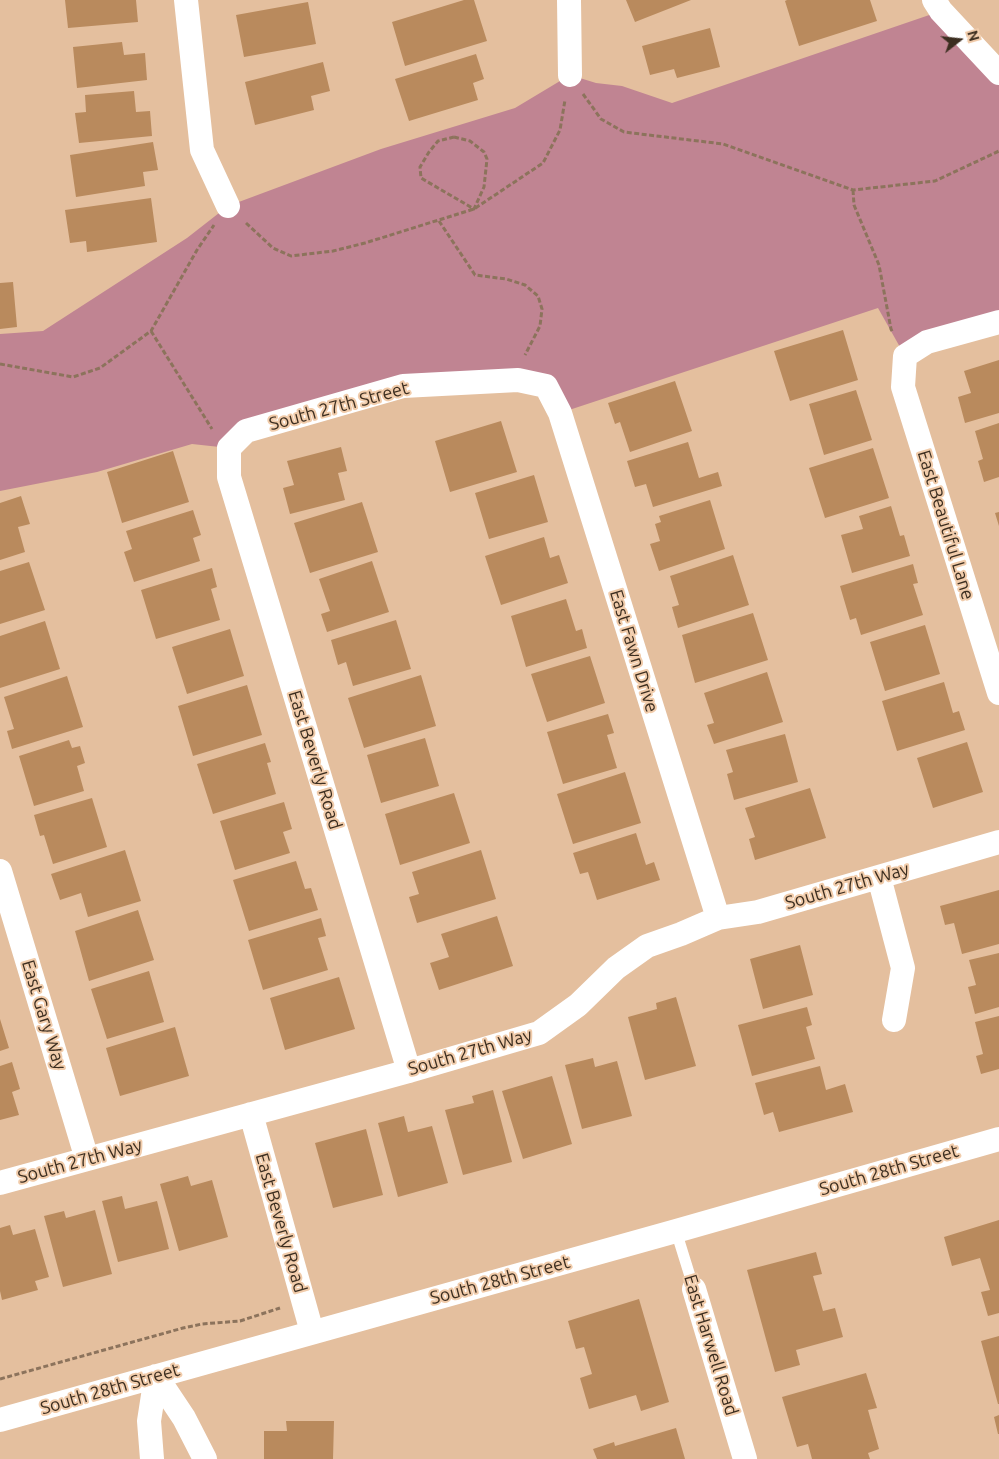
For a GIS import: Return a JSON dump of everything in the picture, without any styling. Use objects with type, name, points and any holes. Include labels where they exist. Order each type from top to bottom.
[{"type":"street","points":[[186,0],[202,150],[228,206]]},
{"type":"street","points":[[569,0],[570,75]]},
{"type":"street","points":[[934,0],[941,12],[999,73]]},
{"type":"street","points":[[905,356],[927,342],[999,322]]},
{"type":"street","name":"East Beautiful Lane","points":[[905,356],[903,388],[999,693]]},
{"type":"street","name":"South 27th Street","points":[[229,448],[246,431],[403,386],[518,380],[546,386]]},
{"type":"street","name":"East Fawn Drive","points":[[546,386],[560,413],[718,918]]},
{"type":"street","name":"East Beverly Road","points":[[229,448],[229,477],[409,1071]]},
{"type":"street","name":"South 27th Way","points":[[0,1183],[409,1071],[539,1033],[578,1005],[616,968],[646,946],[681,934],[718,918],[758,912],[999,842]]},
{"type":"street","name":"East Gary Way","points":[[0,871],[88,1159]]},
{"type":"street","points":[[879,877],[903,968],[894,1020]]},
{"type":"street","name":"East Beverly Road","points":[[251,1114],[312,1332]]},
{"type":"street","name":"South 28th Street","points":[[0,1420],[999,1139]]},
{"type":"street","name":"East Harwell Road","points":[[694,1289],[745,1459]]},
{"type":"street","points":[[152,1459],[149,1420],[156,1376]]},
{"type":"street","points":[[156,1376],[184,1418],[205,1459]]},
{"type":"lane","name":"East Harwell Road","points":[[676,1231],[694,1289]]},
{"type":"path","points":[[570,75],[601,119],[624,132],[724,144],[853,190],[935,181],[999,151]]},
{"type":"path","points":[[0,364],[73,377],[100,368],[151,331],[197,250],[228,206],[273,248],[291,256],[333,251],[439,221],[474,209],[543,163],[560,130],[570,75]]},
{"type":"path","points":[[454,137],[470,141],[484,152],[487,159],[484,187],[474,209],[421,178],[420,167],[438,141],[454,137]]},
{"type":"path","points":[[853,190],[854,205],[879,265],[891,329],[905,356]]},
{"type":"path","points":[[439,221],[475,275],[506,279],[525,285],[538,296],[542,309],[540,326],[525,356],[518,380]]},
{"type":"path","points":[[151,331],[207,422],[229,448]]},
{"type":"path","points":[[0,1380],[183,1328],[202,1324],[240,1321],[303,1301]]},
{"type":"shaded area","points":[[941,11],[999,73],[999,322],[905,356],[878,308],[560,413],[546,386],[403,386],[229,448],[192,444],[97,472],[0,491],[0,334],[43,331],[187,238],[228,206],[381,149],[515,108],[570,75],[596,83],[622,86],[672,103]]},
{"type":"building","points":[[65,0],[136,0],[138,22],[68,28]]},
{"type":"building","points":[[464,0],[474,0],[487,41],[405,66],[392,22]]},
{"type":"building","points":[[626,0],[691,0],[635,22]]},
{"type":"building","points":[[870,0],[877,21],[799,46],[785,1]]},
{"type":"building","points":[[308,2],[316,44],[244,57],[236,15]]},
{"type":"building","points":[[710,28],[720,67],[677,78],[674,69],[650,75],[642,46]]},
{"type":"building","points":[[122,42],[124,55],[145,53],[147,80],[77,88],[73,47]]},
{"type":"building","points":[[476,54],[484,79],[473,83],[478,100],[409,121],[395,79]]},
{"type":"building","points":[[323,62],[330,91],[311,96],[314,110],[255,125],[245,82]]},
{"type":"building","points":[[134,91],[136,112],[150,111],[152,136],[79,143],[75,113],[86,112],[85,95]]},
{"type":"building","points":[[153,142],[158,170],[143,172],[145,186],[76,197],[70,155]]},
{"type":"building","points":[[151,198],[157,242],[87,252],[86,241],[70,243],[65,210]]},
{"type":"building","points":[[13,282],[17,327],[0,329],[0,283]]},
{"type":"building","points":[[843,330],[858,380],[790,401],[774,351]]},
{"type":"building","points":[[999,360],[999,413],[965,423],[958,397],[971,393],[964,371]]},
{"type":"building","points":[[675,381],[692,431],[630,452],[620,422],[615,424],[608,403]]},
{"type":"building","points":[[856,390],[872,440],[824,455],[809,404]]},
{"type":"building","points":[[501,421],[517,472],[450,492],[435,441]]},
{"type":"building","points":[[999,423],[999,477],[984,482],[978,461],[983,459],[975,431]]},
{"type":"building","points":[[688,442],[699,478],[718,472],[722,486],[653,507],[646,484],[635,487],[627,461]]},
{"type":"building","points":[[341,447],[347,471],[338,473],[345,500],[290,514],[283,488],[294,485],[287,461]]},
{"type":"building","points":[[873,448],[889,498],[825,518],[809,468]]},
{"type":"building","points":[[173,451],[189,502],[122,523],[107,472]]},
{"type":"building","points":[[534,475],[548,522],[489,539],[475,493]]},
{"type":"building","points":[[21,496],[30,524],[18,527],[25,552],[0,560],[0,503]]},
{"type":"building","points":[[710,500],[725,549],[659,571],[650,544],[660,541],[655,524],[661,522],[659,516]]},
{"type":"building","points":[[362,502],[378,552],[310,573],[294,523]]},
{"type":"building","points":[[891,506],[900,536],[904,535],[910,556],[852,573],[841,535],[863,529],[859,516]]},
{"type":"building","points":[[193,510],[201,535],[193,538],[200,561],[134,582],[124,552],[132,549],[126,531]]},
{"type":"building","points":[[999,512],[999,526],[995,513]]},
{"type":"building","points":[[544,537],[550,558],[559,555],[568,583],[501,605],[485,556]]},
{"type":"building","points":[[733,555],[749,605],[678,628],[672,607],[679,605],[670,576]]},
{"type":"building","points":[[372,561],[389,612],[327,632],[321,614],[330,611],[319,579]]},
{"type":"building","points":[[29,562],[45,610],[0,624],[0,571]]},
{"type":"building","points":[[913,564],[918,583],[913,584],[923,615],[861,635],[856,618],[850,620],[840,586]]},
{"type":"building","points":[[212,568],[217,587],[211,589],[220,620],[156,639],[141,590]]},
{"type":"building","points":[[566,599],[576,631],[582,629],[587,648],[526,667],[511,616]]},
{"type":"building","points":[[753,613],[768,660],[695,683],[682,635]]},
{"type":"building","points":[[396,620],[411,669],[353,686],[346,662],[338,665],[331,640]]},
{"type":"building","points":[[45,621],[60,669],[0,688],[0,636]]},
{"type":"building","points":[[925,625],[940,674],[885,691],[870,642]]},
{"type":"building","points":[[230,629],[244,676],[187,694],[172,647]]},
{"type":"building","points":[[590,656],[605,703],[547,722],[531,674]]},
{"type":"building","points":[[767,672],[783,722],[714,744],[707,725],[714,723],[704,693]]},
{"type":"building","points":[[421,675],[436,726],[364,748],[348,698]]},
{"type":"building","points":[[67,676],[83,727],[12,749],[7,731],[14,729],[4,697]]},
{"type":"building","points":[[944,682],[953,713],[959,711],[965,730],[897,751],[882,701]]},
{"type":"building","points":[[247,685],[262,735],[193,756],[178,706]]},
{"type":"building","points":[[608,714],[614,733],[607,735],[617,768],[563,784],[547,732]]},
{"type":"building","points":[[785,734],[798,782],[734,800],[727,774],[733,772],[726,750]]},
{"type":"building","points":[[425,738],[439,786],[381,803],[367,755]]},
{"type":"building","points":[[69,740],[72,748],[80,746],[85,763],[77,766],[84,791],[34,806],[19,756]]},
{"type":"building","points":[[967,742],[983,792],[933,808],[917,758]]},
{"type":"building","points":[[265,743],[271,762],[267,763],[276,794],[213,814],[197,764]]},
{"type":"building","points":[[625,772],[641,823],[573,844],[557,794]]},
{"type":"building","points":[[810,788],[826,838],[755,860],[749,839],[755,837],[745,808]]},
{"type":"building","points":[[454,793],[470,843],[400,865],[385,814]]},
{"type":"building","points":[[92,798],[107,847],[53,864],[44,835],[40,836],[34,815]]},
{"type":"building","points":[[284,802],[292,829],[283,832],[290,853],[235,870],[220,821]]},
{"type":"building","points":[[636,833],[646,865],[654,862],[660,880],[597,900],[588,872],[580,874],[573,853]]},
{"type":"building","points":[[125,850],[141,901],[88,917],[81,893],[60,900],[51,874]]},
{"type":"building","points":[[481,850],[496,899],[417,923],[409,897],[419,894],[412,872]]},
{"type":"building","points":[[296,861],[305,889],[311,888],[318,910],[249,931],[233,880]]},
{"type":"building","points":[[999,890],[999,944],[962,954],[954,923],[945,925],[940,906]]},
{"type":"building","points":[[138,910],[154,960],[89,981],[75,931]]},
{"type":"building","points":[[497,916],[513,966],[439,990],[430,963],[449,957],[441,934]]},
{"type":"building","points":[[321,918],[326,936],[318,938],[328,970],[263,990],[248,940]]},
{"type":"building","points":[[800,945],[813,995],[763,1009],[750,959]]},
{"type":"building","points":[[999,953],[999,1007],[975,1014],[968,987],[976,985],[969,960]]},
{"type":"building","points":[[149,971],[164,1022],[107,1039],[91,989]]},
{"type":"building","points":[[339,977],[355,1029],[285,1050],[270,998]]},
{"type":"building","points":[[676,997],[696,1066],[645,1080],[628,1017],[657,1009],[656,1003]]},
{"type":"building","points":[[807,1007],[812,1025],[806,1027],[815,1059],[752,1076],[738,1025]]},
{"type":"building","points":[[999,1016],[999,1069],[981,1074],[976,1056],[983,1054],[975,1022]]},
{"type":"building","points":[[0,1019],[9,1048],[0,1051]]},
{"type":"building","points":[[175,1027],[189,1076],[120,1096],[106,1048]]},
{"type":"building","points":[[593,1058],[595,1067],[617,1061],[632,1116],[582,1129],[565,1065]]},
{"type":"building","points":[[12,1062],[20,1089],[12,1092],[19,1115],[0,1120],[0,1066]]},
{"type":"building","points":[[820,1066],[826,1090],[845,1084],[853,1112],[779,1132],[773,1112],[764,1115],[755,1083]]},
{"type":"building","points":[[552,1076],[572,1144],[523,1159],[502,1091]]},
{"type":"building","points":[[493,1090],[512,1162],[463,1175],[445,1110],[474,1103],[472,1096]]},
{"type":"building","points":[[404,1116],[408,1132],[432,1126],[448,1183],[398,1197],[378,1123]]},
{"type":"building","points":[[366,1129],[383,1195],[333,1208],[315,1143]]},
{"type":"building","points":[[188,1176],[191,1186],[212,1180],[228,1237],[179,1251],[160,1184]]},
{"type":"building","points":[[122,1196],[125,1209],[157,1201],[169,1249],[118,1262],[102,1201]]},
{"type":"building","points":[[95,1210],[112,1274],[63,1287],[44,1216],[64,1211],[66,1218]]},
{"type":"building","points":[[999,1220],[999,1313],[988,1316],[981,1292],[990,1290],[980,1258],[952,1266],[944,1237]]},
{"type":"building","points":[[10,1225],[13,1235],[35,1229],[49,1277],[35,1281],[38,1290],[2,1300],[0,1291],[0,1228]]},
{"type":"building","points":[[816,1252],[822,1274],[813,1276],[823,1311],[835,1308],[843,1337],[796,1350],[800,1365],[775,1372],[747,1270]]},
{"type":"building","points":[[639,1299],[669,1402],[641,1411],[636,1395],[589,1409],[580,1378],[592,1374],[584,1347],[576,1349],[568,1321]]},
{"type":"building","points":[[999,1336],[999,1404],[998,1404],[981,1341]]},
{"type":"building","points":[[866,1373],[877,1408],[868,1410],[879,1449],[868,1453],[870,1459],[812,1459],[808,1444],[797,1447],[782,1397]]},
{"type":"building","points":[[999,1415],[999,1434],[998,1434],[994,1417]]},
{"type":"building","points":[[286,1421],[334,1421],[333,1459],[264,1459],[264,1431],[287,1431]]},
{"type":"building","points":[[676,1428],[685,1459],[597,1459],[593,1449],[614,1442],[615,1446]]}]
